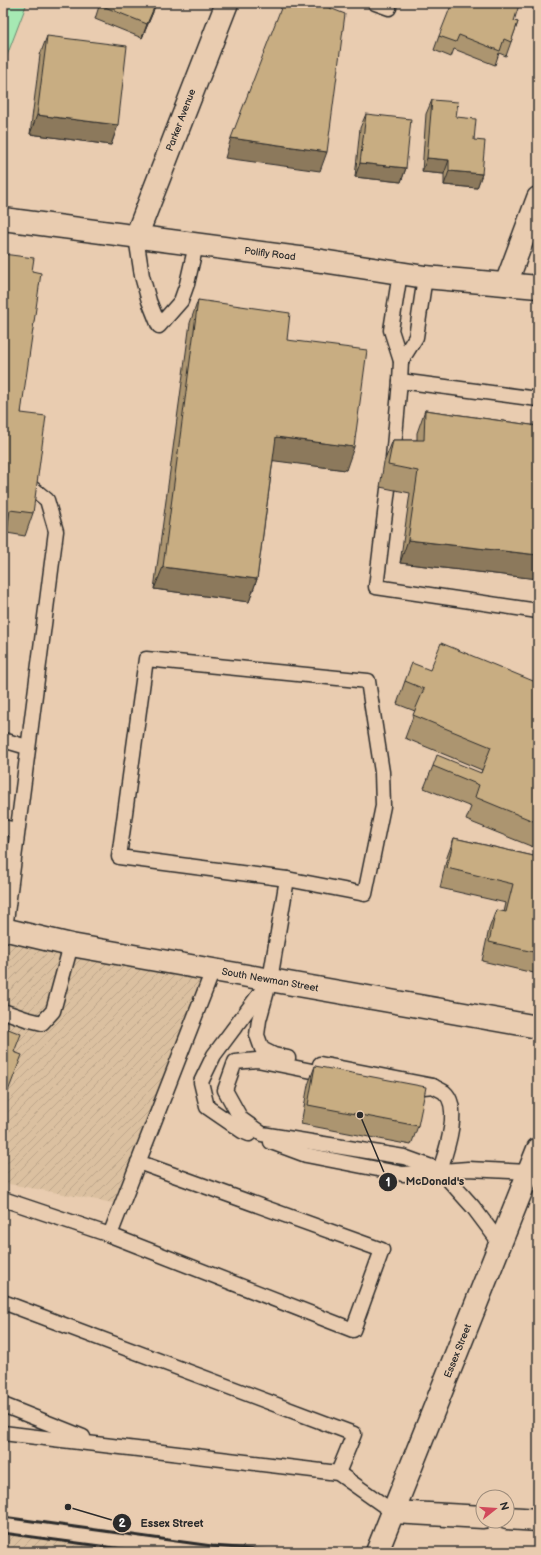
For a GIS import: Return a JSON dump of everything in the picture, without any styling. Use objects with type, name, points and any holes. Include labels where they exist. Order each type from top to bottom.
[{"type":"street","name":"Parker Avenue","points":[[136,237],[227,3]]},
{"type":"street","points":[[506,284],[538,198]]},
{"type":"street","name":"Polifly Road","points":[[3,220],[322,261],[400,274],[538,287]]},
{"type":"street","name":"South Newman Street","points":[[4,929],[71,945],[538,1027]]},
{"type":"street","name":"Essex Street","points":[[377,1552],[538,1149]]},
{"type":"street","points":[[393,1512],[475,1517]]},
{"type":"street","points":[[515,1519],[538,1520]]},
{"type":"lane","points":[[375,3],[389,8]]},
{"type":"lane","points":[[136,237],[142,276],[149,301],[159,326],[182,301],[196,245]]},
{"type":"lane","points":[[392,462],[401,361],[391,330],[400,274]]},
{"type":"lane","points":[[401,361],[416,337],[425,277]]},
{"type":"lane","points":[[400,381],[538,399]]},
{"type":"lane","points":[[4,929],[56,531],[47,500],[31,487]]},
{"type":"lane","points":[[388,489],[376,587],[538,611]]},
{"type":"lane","points":[[146,659],[368,681],[382,772],[383,806],[366,894],[287,879],[119,857],[146,659]]},
{"type":"lane","points":[[3,740],[27,747]]},
{"type":"lane","points":[[3,827],[17,830]]},
{"type":"lane","points":[[287,879],[270,980],[259,1020],[257,1035],[262,1049],[274,1055],[433,1086],[445,1092],[452,1107],[449,1144],[440,1170]]},
{"type":"lane","points":[[3,1011],[42,1023],[53,1011],[71,945]]},
{"type":"lane","points":[[110,1235],[213,970]]},
{"type":"lane","points":[[270,980],[214,1055],[201,1082],[207,1107],[242,1131],[306,1155],[403,1174],[468,1169],[529,1172]]},
{"type":"lane","points":[[433,1086],[405,1089],[257,1060],[235,1062],[225,1090],[241,1119],[262,1134],[404,1157],[440,1170],[473,1207],[500,1243]]},
{"type":"lane","points":[[3,1199],[110,1235],[353,1330],[382,1250],[138,1162]]},
{"type":"lane","points":[[3,1302],[354,1434],[338,1473]]},
{"type":"lane","points":[[3,1405],[102,1444]]},
{"type":"lane","points":[[3,1432],[338,1473],[393,1512]]},
{"type":"shaded area","points":[[3,925],[210,963],[113,1203],[3,1183]]},
{"type":"shaded area","points":[[3,1533],[124,1552],[3,1552]]},
{"type":"green space","points":[[3,3],[27,3],[3,66]]},
{"type":"building","points":[[100,3],[156,3],[147,24],[100,5]]},
{"type":"building","points":[[283,3],[317,3],[345,14],[327,152],[231,138]]},
{"type":"building","points":[[452,3],[515,3],[519,5],[514,21],[518,22],[511,42],[504,39],[500,51],[459,35],[456,42],[439,36]]},
{"type":"building","points":[[47,36],[127,46],[118,125],[37,115]]},
{"type":"building","points":[[432,100],[458,102],[456,117],[476,119],[474,140],[485,141],[482,174],[449,171],[449,160],[427,158]]},
{"type":"building","points":[[366,114],[411,119],[406,168],[360,163]]},
{"type":"building","points":[[3,254],[34,258],[32,271],[41,273],[21,413],[46,416],[33,513],[10,510],[3,559]]},
{"type":"building","points":[[198,300],[290,313],[287,340],[367,350],[354,447],[276,437],[257,579],[163,567]]},
{"type":"building","points":[[425,410],[538,426],[538,555],[408,540],[418,471],[388,465],[393,440],[424,440]]},
{"type":"building","points":[[441,643],[538,683],[538,823],[475,797],[479,785],[433,766],[437,755],[481,773],[491,747],[413,715],[424,689],[405,681],[412,663],[430,670]]},
{"type":"building","points":[[454,838],[538,857],[538,953],[489,942],[496,910],[506,912],[513,884],[447,868]]},
{"type":"building","points":[[3,1027],[21,1034],[14,1052],[22,1055],[3,1104]]},
{"type":"building","points":[[315,1066],[426,1087],[418,1126],[308,1105]]},
{"type":"railway","points":[[3,1517],[212,1546],[288,1552]]},
{"type":"railway","points":[[3,1533],[145,1552]]},
{"type":"place","name":"McDonald's","points":[[360,1115]]},
{"type":"place","name":"Essex Street","points":[[68,1507]]}]
